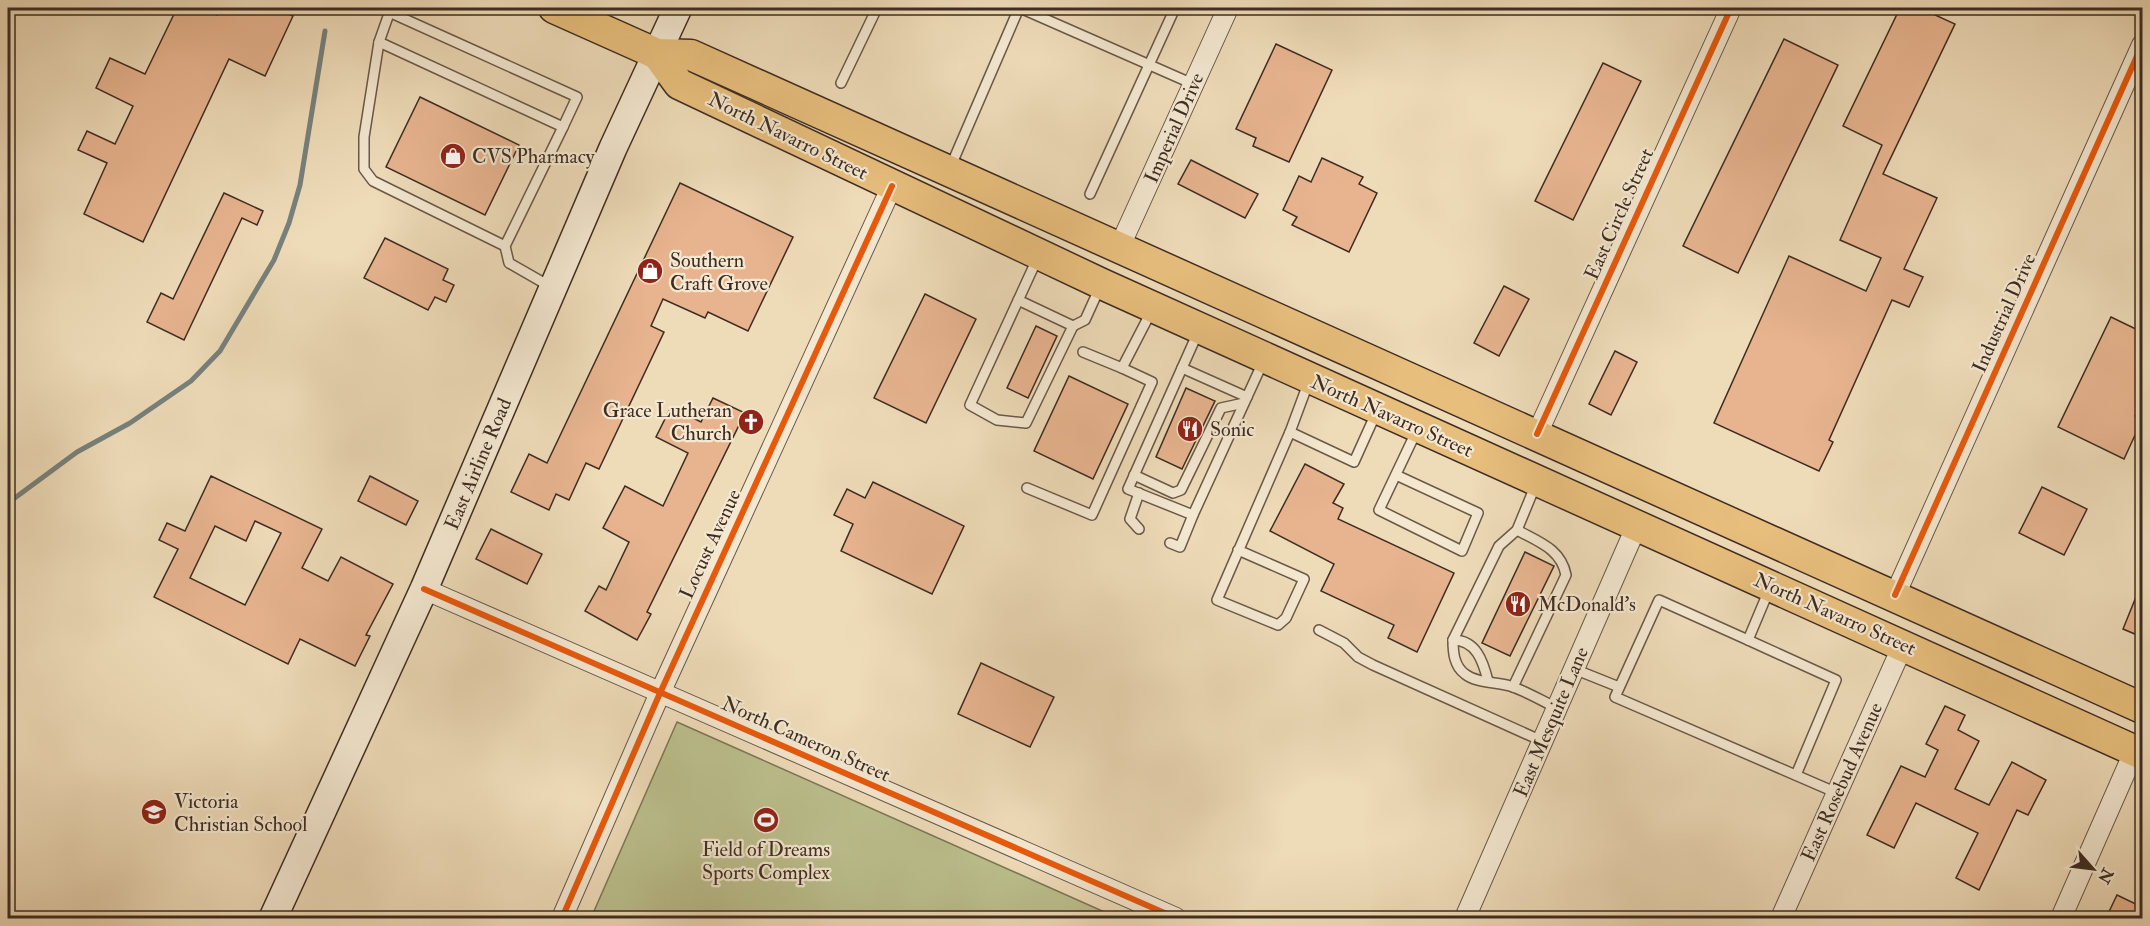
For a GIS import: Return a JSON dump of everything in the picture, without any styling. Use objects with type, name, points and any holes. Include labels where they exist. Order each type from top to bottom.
[{"type":"main road","name":"North Navarro Street","points":[[554,8],[657,54],[691,55],[2142,708]]},
{"type":"main road","name":"East Airline Road","points":[[273,918],[424,590],[553,288],[678,8]]},
{"type":"main road","name":"North Navarro Street","points":[[657,54],[680,84],[892,186],[1153,308],[2139,752]]},
{"type":"main road","points":[[1538,481],[1568,476],[1868,607],[1880,609],[1888,606],[1895,595]]},
{"type":"main road","points":[[1903,645],[1911,634],[1920,630],[1935,634],[2071,692],[2104,691]]},
{"type":"street","name":"Imperial Drive","points":[[1119,248],[1228,8]]},
{"type":"street","name":"East Circle Street","points":[[1537,434],[1731,8]]},
{"type":"street","name":"Industrial Drive","points":[[1895,595],[2142,45]]},
{"type":"street","name":"Locust Avenue","points":[[562,918],[660,693],[892,186]]},
{"type":"street","name":"East Mesquite Lane","points":[[1466,918],[1637,525]]},
{"type":"street","name":"North Cameron Street","points":[[424,590],[1176,918]]},
{"type":"street","name":"East Rosebud Avenue","points":[[1781,918],[1903,645]]},
{"type":"street","points":[[2061,918],[2139,752]]},
{"type":"lane","points":[[841,83],[877,8]]},
{"type":"lane","points":[[949,170],[1020,8],[1193,84]]},
{"type":"lane","points":[[1090,194],[1175,8]]},
{"type":"lane","points":[[505,246],[373,182],[364,169],[364,137],[379,42],[390,10],[577,97],[505,246],[509,263],[553,288]]},
{"type":"lane","points":[[379,42],[563,127]]},
{"type":"lane","points":[[1039,255],[970,405],[997,420],[1026,423],[1074,326],[1084,320],[1101,284]]},
{"type":"lane","points":[[1018,300],[1074,326]]},
{"type":"lane","points":[[1122,368],[1153,308]]},
{"type":"lane","points":[[1194,515],[1128,489],[1200,328]]},
{"type":"lane","points":[[1027,488],[1092,515],[1152,382],[1083,352]]},
{"type":"lane","points":[[1170,543],[1180,547],[1265,358]]},
{"type":"lane","points":[[1182,368],[1245,400]]},
{"type":"lane","points":[[1238,550],[1304,579],[1286,618],[1278,625],[1217,600],[1238,550],[1290,432],[1310,378]]},
{"type":"lane","points":[[1134,475],[1173,493],[1181,490],[1221,408],[1245,400]]},
{"type":"lane","points":[[1290,432],[1354,462],[1378,409]]},
{"type":"lane","points":[[1396,475],[1478,513],[1462,551],[1379,510],[1418,428]]},
{"type":"lane","points":[[1538,481],[1517,530],[1499,546],[1453,640],[1454,658],[1463,674],[1475,680],[1513,687],[1557,708]]},
{"type":"lane","points":[[1139,493],[1130,519],[1139,529]]},
{"type":"lane","points":[[1513,687],[1566,575],[1564,563],[1556,552],[1517,530]]},
{"type":"lane","points":[[1748,640],[1771,585]]},
{"type":"lane","points":[[1796,775],[1836,680],[1659,600],[1615,697],[1837,793]]},
{"type":"lane","points":[[1319,630],[1344,643],[1358,657],[1373,665],[1542,741]]},
{"type":"lane","points":[[1453,640],[1462,640],[1478,651],[1488,681]]},
{"type":"lane","points":[[1574,669],[1619,687]]},
{"type":"green space","name":"Field of Dreams Sports Complex","points":[[677,722],[1118,918],[591,918]]},
{"type":"building","points":[[177,8],[200,8],[217,15],[221,8],[275,8],[293,16],[265,76],[229,59],[143,242],[84,214],[107,163],[78,150],[87,131],[115,144],[133,106],[96,88],[110,58],[145,74]]},
{"type":"building","points":[[1900,8],[1920,8],[1955,24],[1883,174],[1937,198],[1904,269],[1923,277],[1909,307],[1892,300],[1829,440],[1833,442],[1819,471],[1714,423],[1789,256],[1866,291],[1881,258],[1840,240],[1882,145],[1843,126]]},
{"type":"building","points":[[1784,39],[1838,65],[1738,273],[1683,246]]},
{"type":"building","points":[[1276,44],[1332,70],[1289,162],[1253,146],[1256,138],[1236,129]]},
{"type":"building","points":[[1603,63],[1641,81],[1573,220],[1535,201]]},
{"type":"building","name":"CVS Pharmacy","points":[[420,97],[519,145],[485,215],[386,167]]},
{"type":"building","points":[[1322,158],[1363,177],[1359,184],[1377,193],[1349,252],[1292,225],[1297,217],[1283,210],[1299,176],[1311,182]]},
{"type":"building","points":[[1191,160],[1258,194],[1245,218],[1178,184]]},
{"type":"building","points":[[680,183],[793,237],[748,331],[708,312],[705,318],[663,299],[651,326],[664,332],[599,469],[586,463],[569,500],[556,494],[549,510],[511,492],[529,454],[547,463]]},
{"type":"building","points":[[224,193],[263,211],[257,225],[242,218],[184,340],[147,322],[161,293],[173,299]]},
{"type":"building","points":[[385,238],[448,269],[443,280],[454,285],[446,302],[435,297],[428,310],[364,278]]},
{"type":"building","points":[[1504,286],[1529,299],[1499,356],[1474,343]]},
{"type":"building","points":[[925,294],[976,319],[926,423],[874,398]]},
{"type":"building","points":[[2111,317],[2142,332],[2142,400],[2135,416],[2142,420],[2124,459],[2058,427]]},
{"type":"building","points":[[1036,326],[1057,336],[1028,398],[1007,388]]},
{"type":"building","points":[[1615,351],[1637,362],[1611,415],[1589,404]]},
{"type":"building","points":[[1069,376],[1128,404],[1093,479],[1034,451]]},
{"type":"building","name":"Sonic","points":[[1186,388],[1215,401],[1182,469],[1156,457]]},
{"type":"building","points":[[713,398],[745,413],[647,612],[651,614],[637,640],[585,611],[599,586],[606,590],[629,542],[603,528],[625,486],[663,506],[688,453],[656,437],[671,407],[701,422]]},
{"type":"building","points":[[1305,464],[1344,484],[1333,503],[1343,508],[1338,519],[1454,573],[1417,652],[1388,638],[1394,625],[1321,591],[1334,564],[1270,531]]},
{"type":"building","points":[[211,476],[322,529],[302,568],[328,581],[341,557],[393,584],[366,635],[370,636],[355,666],[300,639],[288,664],[154,597],[178,549],[159,540],[167,523],[185,531]],"holes":[[[255,521],[281,533],[245,605],[190,578],[215,526],[246,541]]]},
{"type":"building","points":[[370,476],[418,501],[406,525],[358,501]]},
{"type":"building","points":[[873,482],[964,526],[932,594],[841,551],[853,524],[834,515],[847,489],[865,498]]},
{"type":"building","points":[[2042,487],[2087,509],[2064,555],[2019,533]]},
{"type":"building","points":[[491,529],[542,554],[527,584],[476,559]]},
{"type":"building","name":"McDonald's","points":[[1525,552],[1554,566],[1510,656],[1482,643]]},
{"type":"building","points":[[2142,582],[2142,637],[2123,629]]},
{"type":"building","points":[[981,663],[1054,697],[1030,747],[958,714]]},
{"type":"building","points":[[1945,706],[1965,715],[1958,730],[1979,741],[1955,789],[1989,805],[2012,762],[2046,780],[2028,815],[2017,810],[1979,890],[1956,878],[1978,833],[1916,803],[1894,848],[1867,835],[1901,766],[1925,777],[1938,750],[1926,744]]},
{"type":"building","points":[[2117,895],[2142,907],[2142,918],[2106,918]]},
{"type":"waterway","points":[[8,503],[77,452],[130,423],[191,381],[220,351],[274,260],[289,223],[300,185],[325,31]]},
{"type":"cycle path","points":[[1537,434],[1731,8]]},
{"type":"cycle path","points":[[1895,595],[2142,45]]},
{"type":"cycle path","points":[[562,918],[660,693],[892,186]]},
{"type":"cycle path","points":[[424,589],[1176,918]]},
{"type":"place","name":"CVS Pharmacy","points":[[453,156]]},
{"type":"place","name":"Southern Craft Grove","points":[[650,271]]},
{"type":"place","name":"Grace Lutheran Church","points":[[751,422]]},
{"type":"place","name":"Sonic","points":[[1190,429]]},
{"type":"place","name":"McDonald's","points":[[1518,604]]},
{"type":"place","name":"Victoria Christian School","points":[[154,812]]},
{"type":"place","name":"Field of Dreams Sports Complex","points":[[766,820]]}]
